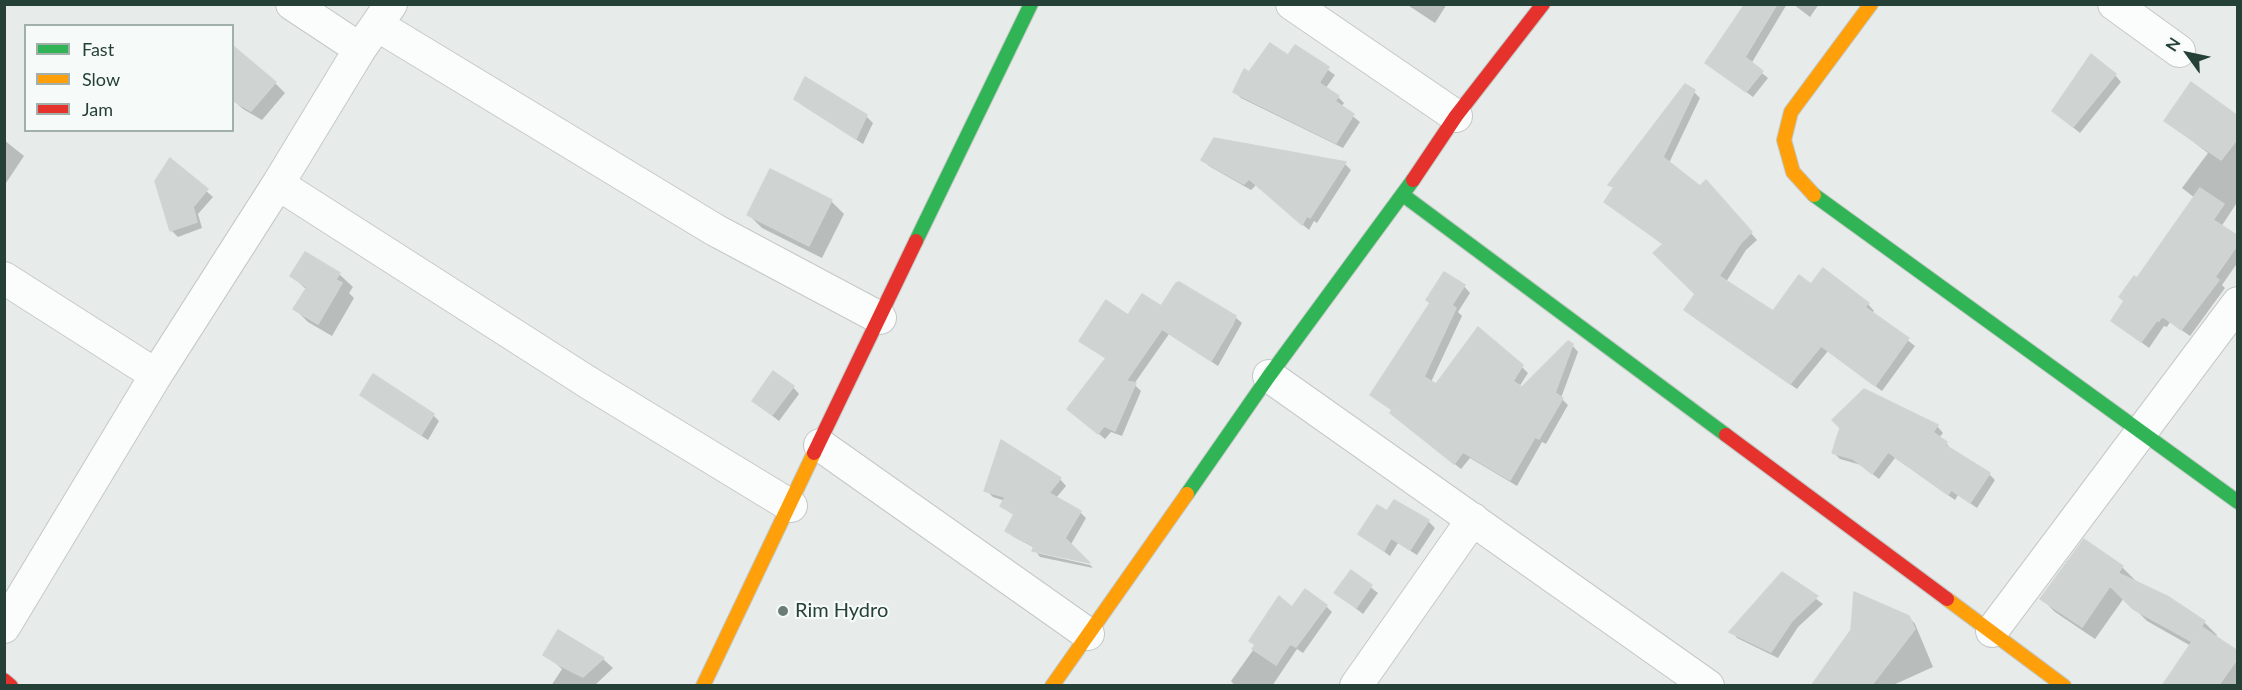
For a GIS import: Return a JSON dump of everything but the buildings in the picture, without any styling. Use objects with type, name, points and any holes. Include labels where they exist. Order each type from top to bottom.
[{"type":"street","points":[[292,4],[376,26],[715,230],[880,318]]},
{"type":"street","points":[[704,686],[1031,4]]},
{"type":"street","points":[[1292,4],[1456,116]]},
{"type":"street","points":[[1052,686],[1269,376],[1403,195],[1456,116],[1543,4]]},
{"type":"street","points":[[1871,4],[1791,112],[1784,140],[1793,172],[1813,194],[2238,502]]},
{"type":"street","points":[[2114,4],[2179,51]]},
{"type":"street","points":[[4,627],[156,375],[376,26]]},
{"type":"street","points":[[278,184],[579,377],[790,506]]},
{"type":"street","points":[[1403,195],[2064,686]]},
{"type":"street","points":[[4,278],[156,375]]},
{"type":"street","points":[[1992,631],[2238,303]]},
{"type":"street","points":[[1269,376],[1707,686]]},
{"type":"street","points":[[820,445],[1088,633]]},
{"type":"street","points":[[1356,686],[1473,519]]},
{"type":"street","points":[[4,680],[11,686]]},
{"type":"traffic: fast","points":[[916,241],[1031,4]]},
{"type":"traffic: fast","points":[[1187,494],[1269,376],[1413,180]]},
{"type":"traffic: fast","points":[[1403,195],[1726,435]]},
{"type":"traffic: fast","points":[[1814,195],[2238,502]]},
{"type":"traffic: slow","points":[[1814,195],[1793,172],[1784,140],[1791,112],[1871,4]]},
{"type":"traffic: slow","points":[[703,686],[814,453]]},
{"type":"traffic: slow","points":[[1052,686],[1187,494]]},
{"type":"traffic: slow","points":[[1947,599],[2064,686]]},
{"type":"traffic: jam","points":[[1413,180],[1456,116],[1543,4]]},
{"type":"traffic: jam","points":[[814,453],[916,241]]},
{"type":"traffic: jam","points":[[1726,435],[1947,599]]},
{"type":"traffic: jam","points":[[4,680],[11,686]]},
{"type":"place","name":"Rim Hydro","points":[[783,611]]}]
